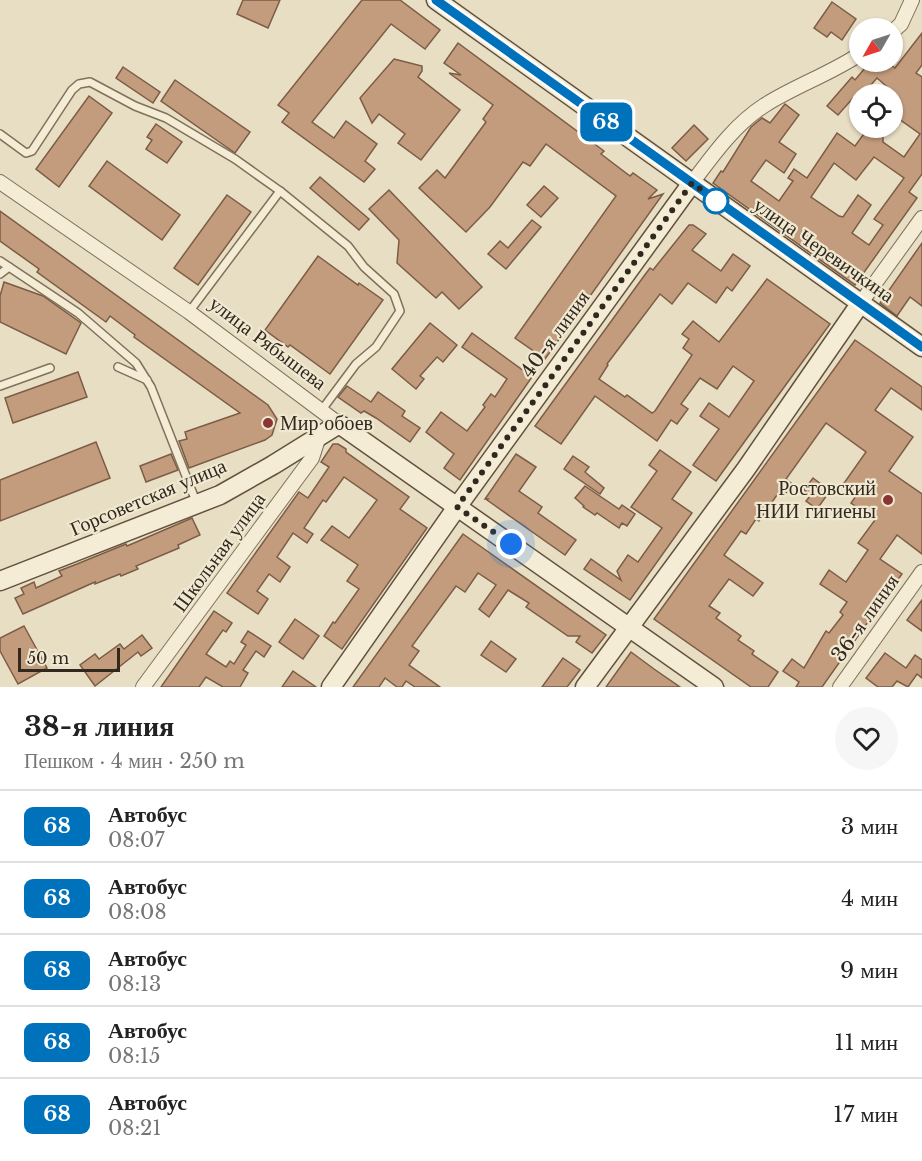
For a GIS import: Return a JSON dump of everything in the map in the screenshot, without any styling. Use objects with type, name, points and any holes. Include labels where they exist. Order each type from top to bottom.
[{"type":"street","name":"улица Черевичкина","points":[[436,0],[922,347]]},
{"type":"street","points":[[903,20],[912,0]]},
{"type":"street","name":"40-я линия","points":[[331,687],[457,507],[724,141],[746,119],[764,106],[849,62]]},
{"type":"street","name":"улица Рябышева","points":[[0,182],[189,312],[339,424],[714,687]]},
{"type":"street","points":[[585,687],[746,469],[922,218]]},
{"type":"street","name":"Горсоветская улица","points":[[0,581],[220,495],[339,424]]},
{"type":"street","name":"Школьная улица","points":[[143,687],[312,458],[319,436]]},
{"type":"street","name":"36-я линия","points":[[840,687],[922,572]]},
{"type":"lane","points":[[0,134],[26,153],[32,151],[72,90],[79,84],[90,82],[135,106],[166,118],[235,159],[280,191],[348,246],[364,267],[394,294],[400,311],[376,347],[356,364],[321,411]]},
{"type":"lane","points":[[189,312],[280,191]]},
{"type":"lane","points":[[0,261],[78,313],[136,363],[147,380],[197,504]]},
{"type":"lane","points":[[0,274],[9,267]]},
{"type":"lane","points":[[118,367],[147,380]]},
{"type":"lane","points":[[0,386],[50,368]]},
{"type":"building","points":[[243,0],[280,0],[268,28],[237,14]]},
{"type":"building","points":[[362,0],[400,0],[440,30],[425,49],[391,24],[312,122],[334,138],[346,121],[377,144],[365,161],[375,169],[364,182],[282,122],[289,113],[278,105]]},
{"type":"building","points":[[832,2],[855,18],[849,18],[849,30],[842,40],[831,32],[827,37],[814,28]]},
{"type":"building","points":[[922,33],[922,65],[916,73],[922,77],[922,174],[909,192],[917,198],[855,285],[713,183],[721,171],[723,172],[751,127],[762,118],[770,123],[785,104],[799,115],[779,142],[796,154],[784,173],[766,160],[751,181],[779,201],[793,181],[788,178],[794,169],[807,178],[837,133],[855,146],[861,138],[883,138],[883,142],[904,157],[920,134],[903,122],[903,84],[884,84],[877,78],[872,84],[849,84],[849,103],[838,115],[827,106],[852,77],[855,80],[862,72],[903,72],[903,58]],"holes":[[[874,157],[904,178],[874,219],[883,225],[869,245],[852,233],[871,205],[858,195],[843,217],[811,197],[834,163],[856,180]]]},
{"type":"building","points":[[458,43],[604,151],[601,154],[630,176],[633,173],[657,190],[648,199],[663,194],[545,359],[515,338],[616,196],[546,144],[530,166],[523,162],[490,207],[466,232],[419,188],[437,170],[445,178],[486,122],[483,119],[493,105],[449,73],[461,75],[444,63]]},
{"type":"building","points":[[394,59],[422,66],[418,77],[460,110],[421,160],[398,143],[405,134],[379,114],[372,123],[360,98]]},
{"type":"building","points":[[123,67],[160,92],[153,103],[116,78]]},
{"type":"building","points":[[175,80],[250,132],[235,153],[161,101]]},
{"type":"building","points":[[89,96],[112,113],[59,187],[36,169]]},
{"type":"building","points":[[156,124],[182,142],[167,163],[146,149],[152,140],[147,137]]},
{"type":"building","points":[[694,125],[708,139],[686,161],[672,148]]},
{"type":"building","points":[[107,161],[180,215],[162,240],[89,186]]},
{"type":"building","points":[[320,177],[369,219],[359,230],[310,188]]},
{"type":"building","points":[[544,186],[558,198],[541,217],[527,205]]},
{"type":"building","points":[[389,190],[482,287],[459,309],[442,292],[436,298],[397,263],[399,240],[369,209]]},
{"type":"building","points":[[227,195],[251,212],[198,285],[174,268]]},
{"type":"building","points":[[0,211],[268,405],[277,419],[272,435],[265,440],[189,468],[179,441],[187,439],[185,432],[240,413],[134,337],[135,335],[110,316],[106,322],[37,272],[39,269],[0,241]]},
{"type":"building","points":[[532,220],[541,227],[506,269],[488,254],[500,241],[508,248]]},
{"type":"building","points":[[689,225],[693,225],[706,234],[692,250],[721,271],[733,254],[750,266],[732,291],[727,287],[716,303],[688,283],[672,304],[660,294],[607,364],[599,379],[652,413],[692,355],[683,348],[689,339],[682,334],[693,321],[719,342],[767,279],[830,324],[716,481],[693,465],[719,429],[700,416],[709,403],[729,417],[754,381],[733,366],[717,389],[700,378],[681,404],[688,409],[677,424],[671,420],[657,441],[595,396],[561,444],[535,426],[650,268],[653,270]]},
{"type":"building","points":[[922,243],[922,306],[910,297],[897,316],[880,303]]},
{"type":"building","points":[[318,256],[383,300],[330,374],[265,330]]},
{"type":"building","points":[[4,282],[43,296],[81,323],[66,354],[0,322],[0,296]]},
{"type":"building","points":[[430,323],[457,345],[443,362],[437,357],[420,376],[424,379],[416,389],[392,369]]},
{"type":"building","points":[[472,333],[532,377],[460,480],[444,468],[454,454],[426,432],[441,412],[467,431],[485,407],[483,405],[491,394],[495,397],[507,379],[462,347]]},
{"type":"building","points":[[855,340],[922,387],[922,410],[891,388],[875,410],[913,437],[889,471],[922,494],[922,554],[897,535],[880,559],[902,574],[822,687],[796,687],[799,682],[783,671],[792,659],[804,668],[826,631],[829,633],[843,615],[840,612],[847,602],[820,584],[829,570],[846,582],[868,550],[858,543],[875,520],[851,503],[856,496],[842,486],[866,452],[826,423],[786,479],[792,484],[784,496],[779,492],[759,521],[756,519],[746,534],[741,531],[724,555],[763,583],[753,596],[729,579],[709,606],[720,613],[716,618],[741,636],[738,640],[754,651],[752,654],[778,672],[768,687],[751,687],[654,619]]},
{"type":"building","points":[[78,372],[87,397],[13,423],[5,398]]},
{"type":"building","points":[[347,386],[371,402],[378,392],[405,411],[402,416],[420,428],[410,442],[376,418],[364,411],[361,413],[338,397]]},
{"type":"building","points":[[96,442],[110,478],[0,521],[0,480]]},
{"type":"building","points":[[333,444],[346,449],[346,452],[409,497],[400,509],[427,528],[342,649],[324,636],[359,589],[347,581],[358,565],[321,540],[332,526],[349,538],[377,500],[344,477],[326,502],[323,500],[304,528],[313,534],[307,543],[293,533],[277,557],[290,567],[280,582],[269,574],[257,591],[268,599],[258,614],[227,593],[299,492],[308,498],[329,467],[321,462]]},
{"type":"building","points":[[660,450],[691,472],[672,499],[692,513],[630,600],[584,569],[591,559],[621,580],[617,571],[628,555],[638,562],[662,528],[631,507],[657,471],[649,465]]},
{"type":"building","points":[[171,454],[178,470],[146,482],[140,466]]},
{"type":"building","points":[[516,454],[536,467],[519,491],[542,507],[538,513],[576,540],[565,555],[485,499]]},
{"type":"building","points":[[573,456],[589,467],[585,472],[604,488],[600,494],[564,469]]},
{"type":"building","points":[[813,478],[830,491],[817,509],[806,501],[811,495],[804,490]]},
{"type":"building","points":[[585,486],[619,509],[622,505],[635,514],[627,526],[622,523],[619,528],[597,513],[595,515],[583,507],[575,498]]},
{"type":"building","points":[[192,518],[200,535],[178,545],[179,548],[136,566],[138,569],[95,584],[95,582],[23,614],[15,598],[24,594],[21,588],[34,582],[36,588],[62,576],[59,571],[126,544],[127,546]]},
{"type":"building","points":[[463,534],[606,635],[592,653],[576,642],[580,636],[568,636],[526,607],[529,603],[508,590],[489,617],[479,609],[496,585],[478,573],[465,592],[456,586],[412,646],[419,651],[409,665],[440,687],[415,687],[406,681],[402,687],[397,687],[385,678],[379,687],[353,687]]},
{"type":"building","points":[[922,600],[922,631],[907,620]]},
{"type":"building","points":[[214,611],[232,623],[226,632],[223,630],[206,654],[226,667],[230,661],[234,664],[246,645],[241,642],[248,631],[271,646],[264,657],[256,651],[243,670],[248,673],[240,687],[223,687],[206,677],[199,687],[161,687]]},
{"type":"building","points":[[295,619],[319,636],[303,659],[279,642]]},
{"type":"building","points":[[24,626],[47,668],[18,684],[0,651],[0,638]]},
{"type":"building","points":[[142,635],[152,648],[141,656],[138,652],[95,686],[80,665],[95,654],[99,659],[120,644],[124,649]]},
{"type":"building","points":[[491,641],[516,659],[506,672],[481,655]]},
{"type":"building","points":[[631,652],[654,669],[680,687],[606,687]]},
{"type":"building","points":[[885,653],[906,668],[915,655],[922,660],[922,678],[917,674],[908,687],[897,681],[892,687],[878,687],[866,678]]},
{"type":"building","points":[[563,658],[580,670],[567,687],[542,687]]},
{"type":"building","points":[[293,671],[316,687],[282,687]]},
{"type":"bus line","name":"68","points":[[436,0],[922,347]]},
{"type":"place","name":"Мир обоев","points":[[268,423]]},
{"type":"place","name":"Ростовский НИИ гигиены","points":[[888,500]]},
{"type":"route","points":[[511,544],[457,507],[692,183],[725,207],[716,201]]}]
